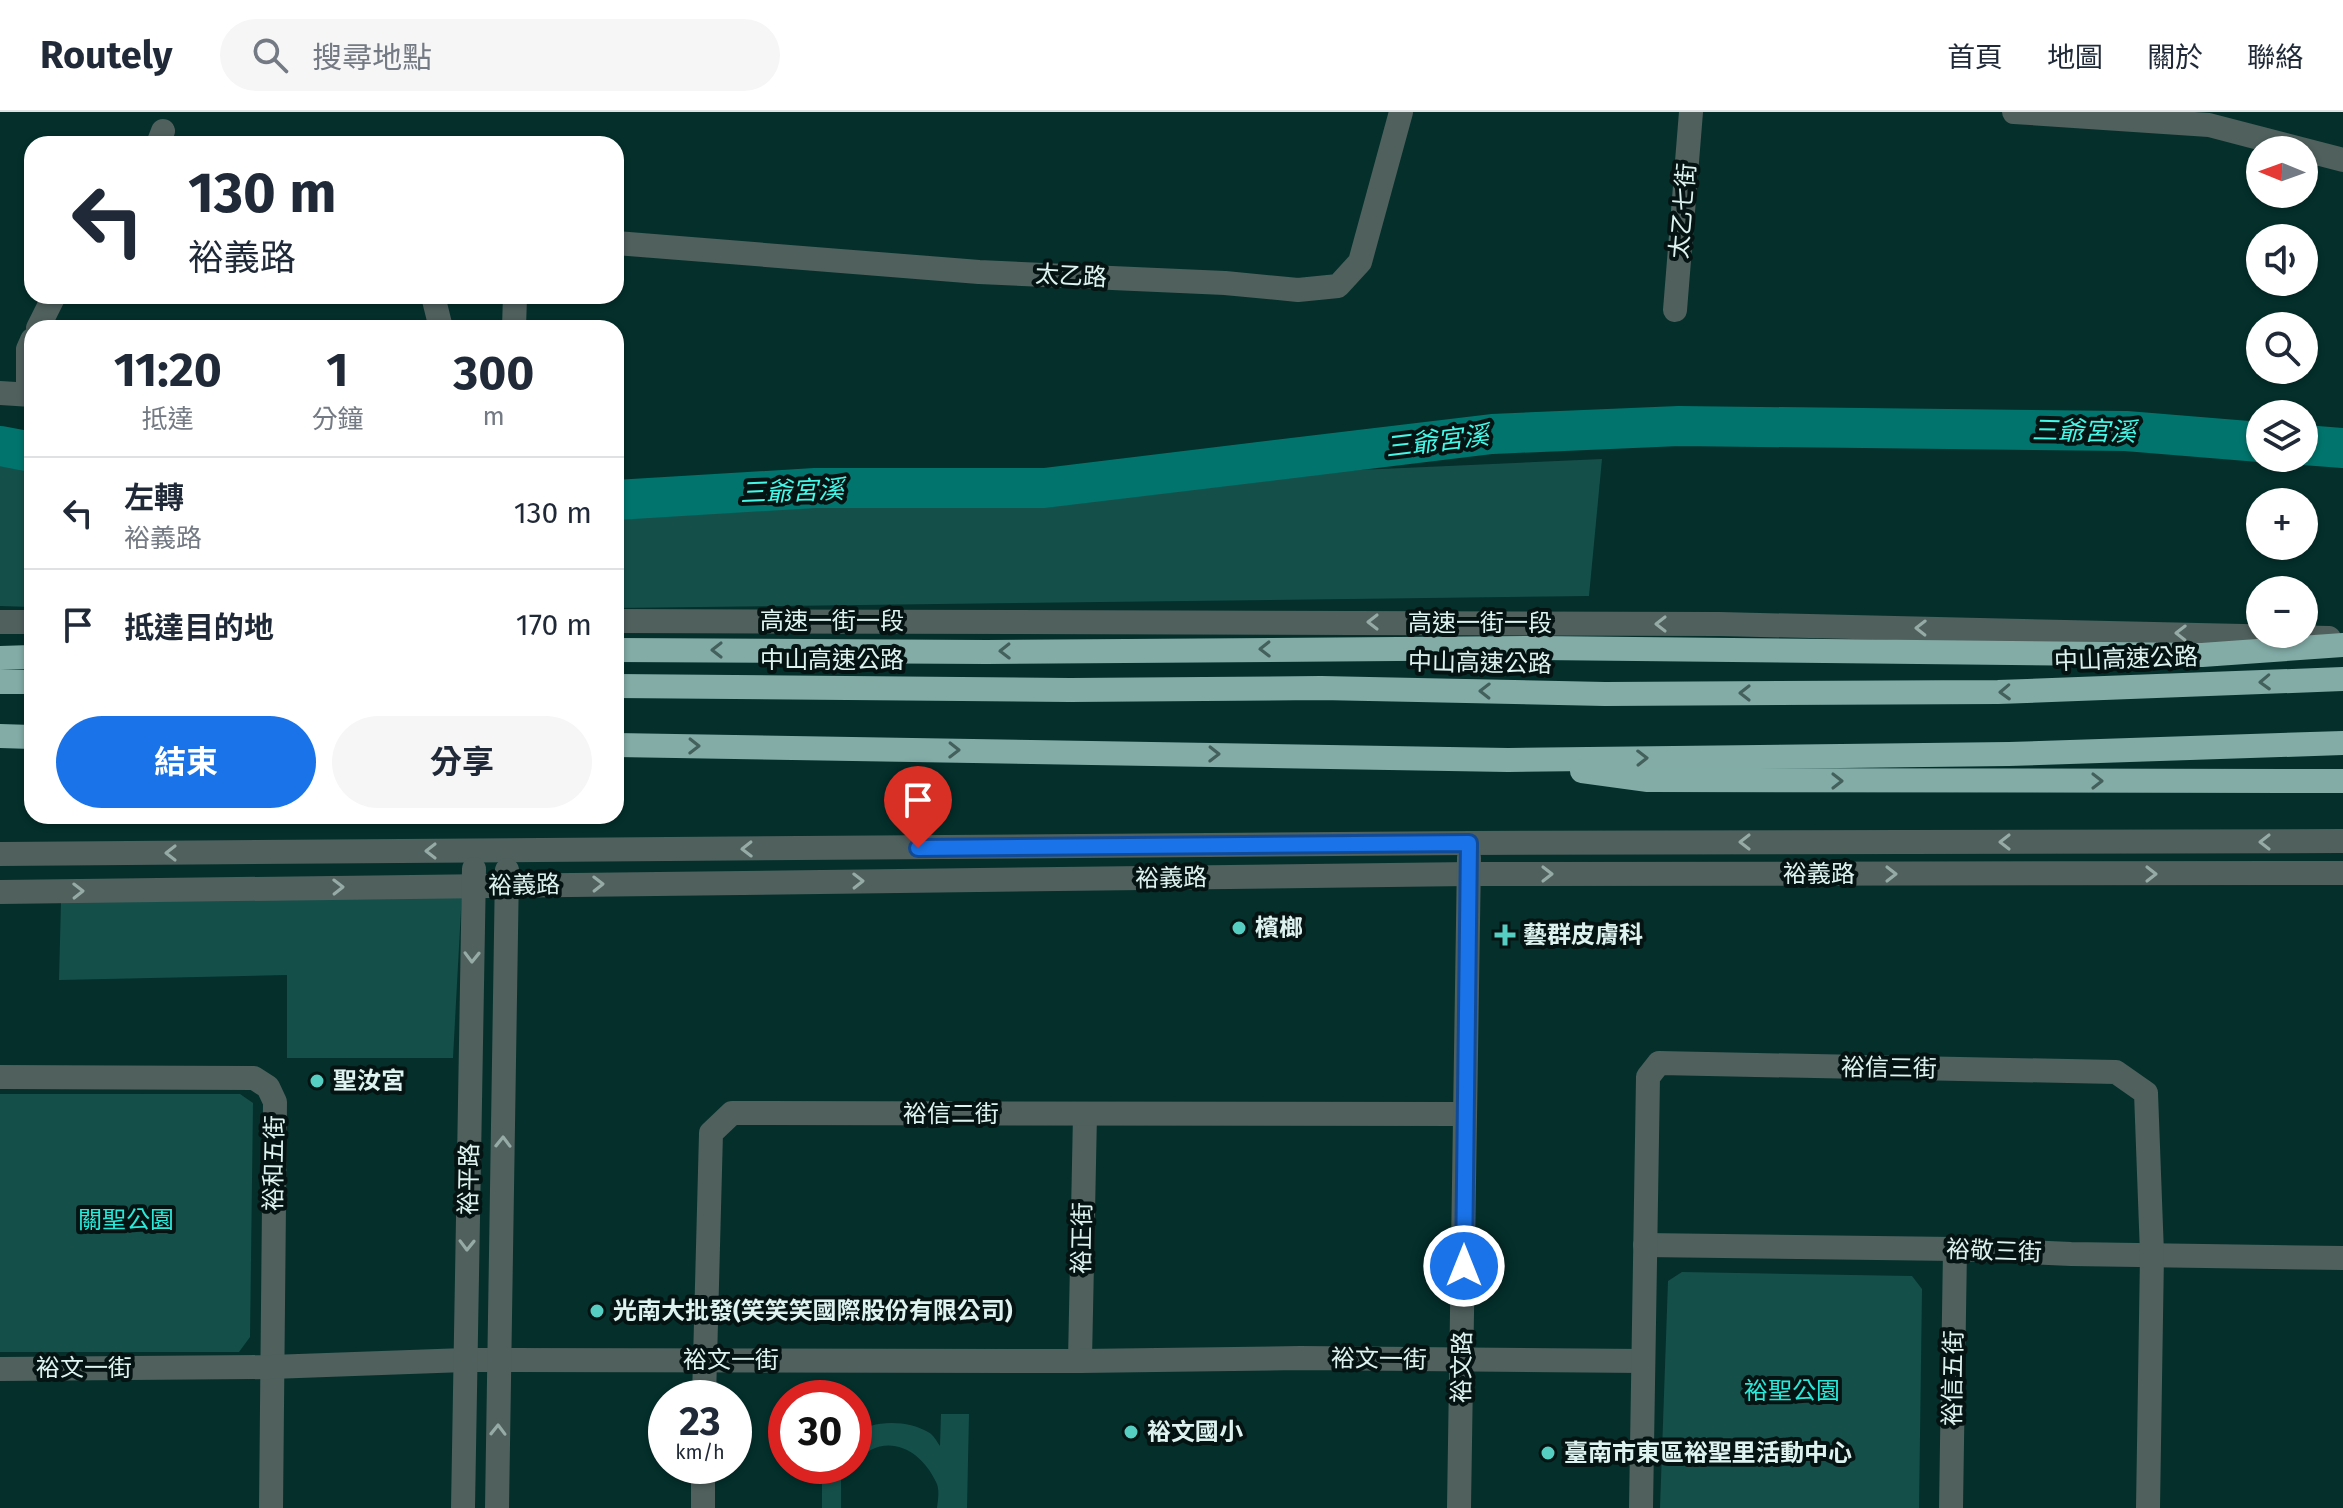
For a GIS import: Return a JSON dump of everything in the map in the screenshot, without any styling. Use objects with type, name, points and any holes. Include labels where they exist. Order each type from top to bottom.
[{"type":"highway","points":[[2202,655],[2343,645]]},
{"type":"highway","points":[[624,650],[987,652],[1539,648],[2343,654]]},
{"type":"highway","points":[[0,658],[24,657]]},
{"type":"highway","name":"中山高速公路","points":[[624,686],[1070,690],[1321,688],[1605,694],[1998,692],[2343,679]]},
{"type":"highway","points":[[0,682],[24,682]]},
{"type":"highway","points":[[0,736],[24,737]]},
{"type":"highway","points":[[624,745],[1508,760],[2009,754],[2343,743]]},
{"type":"highway","points":[[1508,760],[1648,780],[2343,781]]},
{"type":"street","name":"太乙路","points":[[624,244],[979,272],[1225,283],[1298,290],[1338,286],[1360,262],[1401,112]]},
{"type":"street","name":"太乙七街","points":[[1675,310],[1691,112]]},
{"type":"street","points":[[2014,112],[2210,118],[2343,160]]},
{"type":"street","points":[[0,393],[24,394]]},
{"type":"street","name":"高速一街一段","points":[[624,621],[1705,624],[2343,638]]},
{"type":"street","points":[[0,622],[24,622]]},
{"type":"street","name":"裕義路","points":[[0,854],[1469,843],[2343,841]]},
{"type":"street","name":"裕文路","points":[[1459,1508],[1469,843]]},
{"type":"street","name":"裕平路","points":[[463,1508],[474,851]]},
{"type":"street","name":"裕平路","points":[[497,1508],[507,852]]},
{"type":"street","name":"裕義路","points":[[0,892],[1469,874],[2343,873]]},
{"type":"street","name":"裕信三街","points":[[1641,1508],[1648,1077],[1659,1063],[2116,1072],[2146,1093],[2152,1254],[2148,1508]]},
{"type":"street","name":"裕和五街","points":[[0,1077],[254,1078],[268,1087],[275,1102],[271,1508]]},
{"type":"street","name":"裕信二街","points":[[704,1380],[711,1133],[732,1113],[1465,1114]]},
{"type":"street","name":"裕正街","points":[[1080,1361],[1085,1114]]},
{"type":"street","name":"裕敬三街","points":[[1645,1245],[2343,1258]]},
{"type":"street","name":"裕信五街","points":[[1951,1508],[1955,1249]]},
{"type":"street","name":"裕文一街","points":[[0,1369],[271,1367],[465,1360],[1080,1361],[1300,1358],[1643,1361]]},
{"type":"street","points":[[703,1484],[703,1508]]},
{"type":"green space","points":[[1602,459],[1589,596],[624,608],[624,508]]},
{"type":"green space","points":[[0,460],[24,463],[24,607],[0,606]]},
{"type":"green space","points":[[462,891],[453,1058],[287,1058],[287,975],[59,980],[61,902]]},
{"type":"green space","name":"關聖公園","points":[[0,1094],[240,1094],[253,1103],[250,1337],[239,1352],[0,1352]]},
{"type":"green space","name":"裕聖公園","points":[[1682,1272],[1912,1276],[1922,1289],[1919,1508],[1660,1508],[1668,1281]]},
{"type":"green space","points":[[941,1414],[969,1414],[967,1508],[937,1508],[938,1488],[929,1470],[900,1447],[872,1450],[872,1426],[900,1423],[920,1428],[932,1434],[940,1446]]},
{"type":"green space","points":[[822,1484],[841,1484],[841,1508],[822,1508]]},
{"type":"waterway","name":"三爺宮溪","points":[[624,500],[815,488],[1044,488],[1492,434],[1679,426],[2126,431],[2246,441]]},
{"type":"waterway","name":"三爺宮溪","points":[[0,446],[24,450]]},
{"type":"waterway","name":"三爺宮溪","points":[[2318,446],[2343,448]]},
{"type":"place","name":"檳榔","points":[[1239,928]]},
{"type":"place","name":"藝群皮膚科","points":[[1505,935]]},
{"type":"place","name":"聖汝宮","points":[[317,1081]]},
{"type":"place","name":"光南大批發(笑笑笑國際股份有限公司)","points":[[597,1311]]},
{"type":"place","name":"裕文國小","points":[[1131,1432]]},
{"type":"place","name":"臺南市東區裕聖里活動中心","points":[[1548,1453]]},
{"type":"route","points":[[918,848],[1469,843],[1464,1266]]}]
